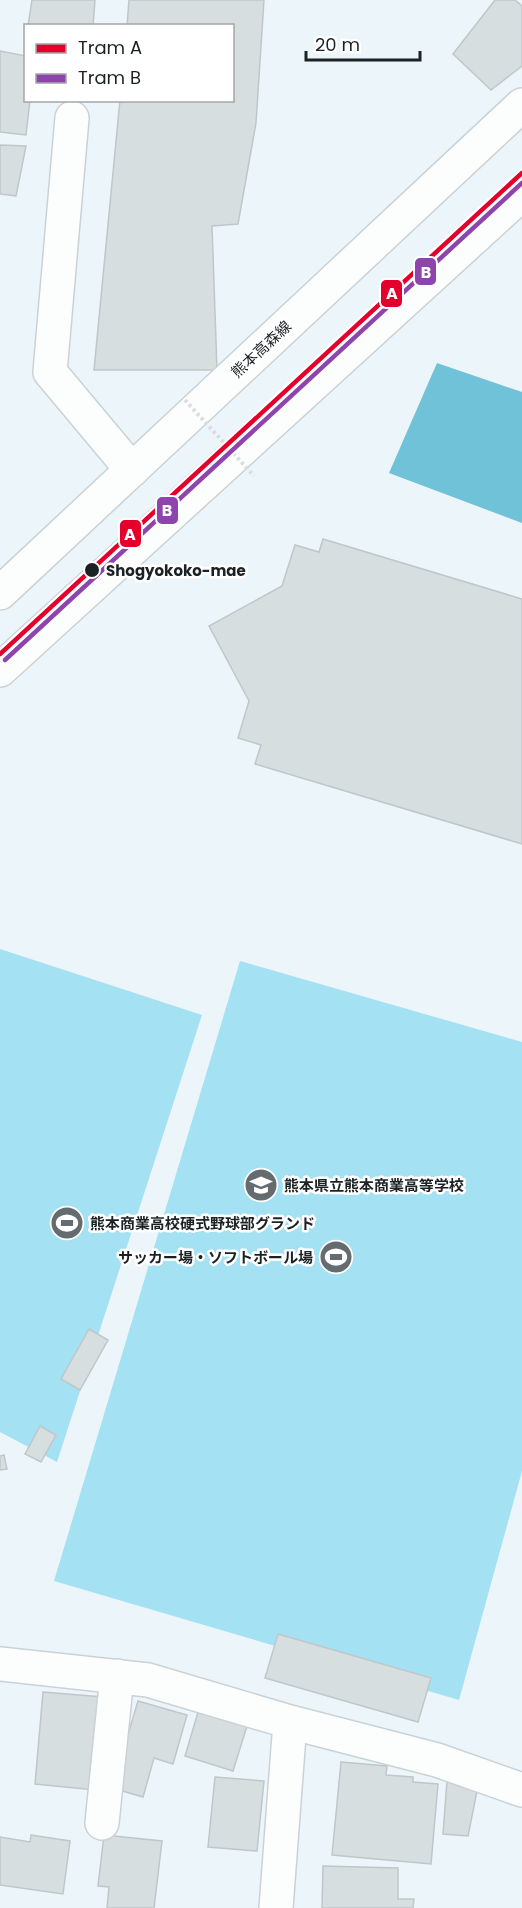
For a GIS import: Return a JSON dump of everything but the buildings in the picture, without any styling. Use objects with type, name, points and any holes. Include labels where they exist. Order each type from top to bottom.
[{"type":"main road","name":"熊本高森線","points":[[0,593],[522,105]]},
{"type":"main road","points":[[72,118],[50,372],[132,470]]},
{"type":"main road","points":[[0,669],[522,194]]},
{"type":"main road","points":[[0,1664],[148,1680],[290,1722],[437,1760],[522,1790]]},
{"type":"main road","points":[[102,1823],[117,1676]]},
{"type":"main road","points":[[276,1908],[290,1722]]},
{"type":"path","points":[[185,400],[254,476]]},
{"type":"shaded area","points":[[437,363],[522,392],[522,523],[389,473]]},
{"type":"shaded area","name":"熊本商業高校硬式野球部グランド","points":[[0,949],[202,1015],[57,1462],[0,1432]]},
{"type":"shaded area","name":"サッカー場・ソフトボール場","points":[[240,961],[522,1042],[522,1471],[459,1700],[54,1581]]},
{"type":"tram line","name":"A","points":[[0,654],[522,173]]},
{"type":"tram line","name":"B","points":[[5,660],[522,183]]},
{"type":"place","name":"Shogyokoko-mae","points":[[92,570]]},
{"type":"place","name":"熊本県立熊本商業高等学校","points":[[261,1185]]},
{"type":"place","name":"熊本商業高校硬式野球部グランド","points":[[67,1223]]},
{"type":"place","name":"サッカー場・ソフトボール場","points":[[336,1257]]}]
